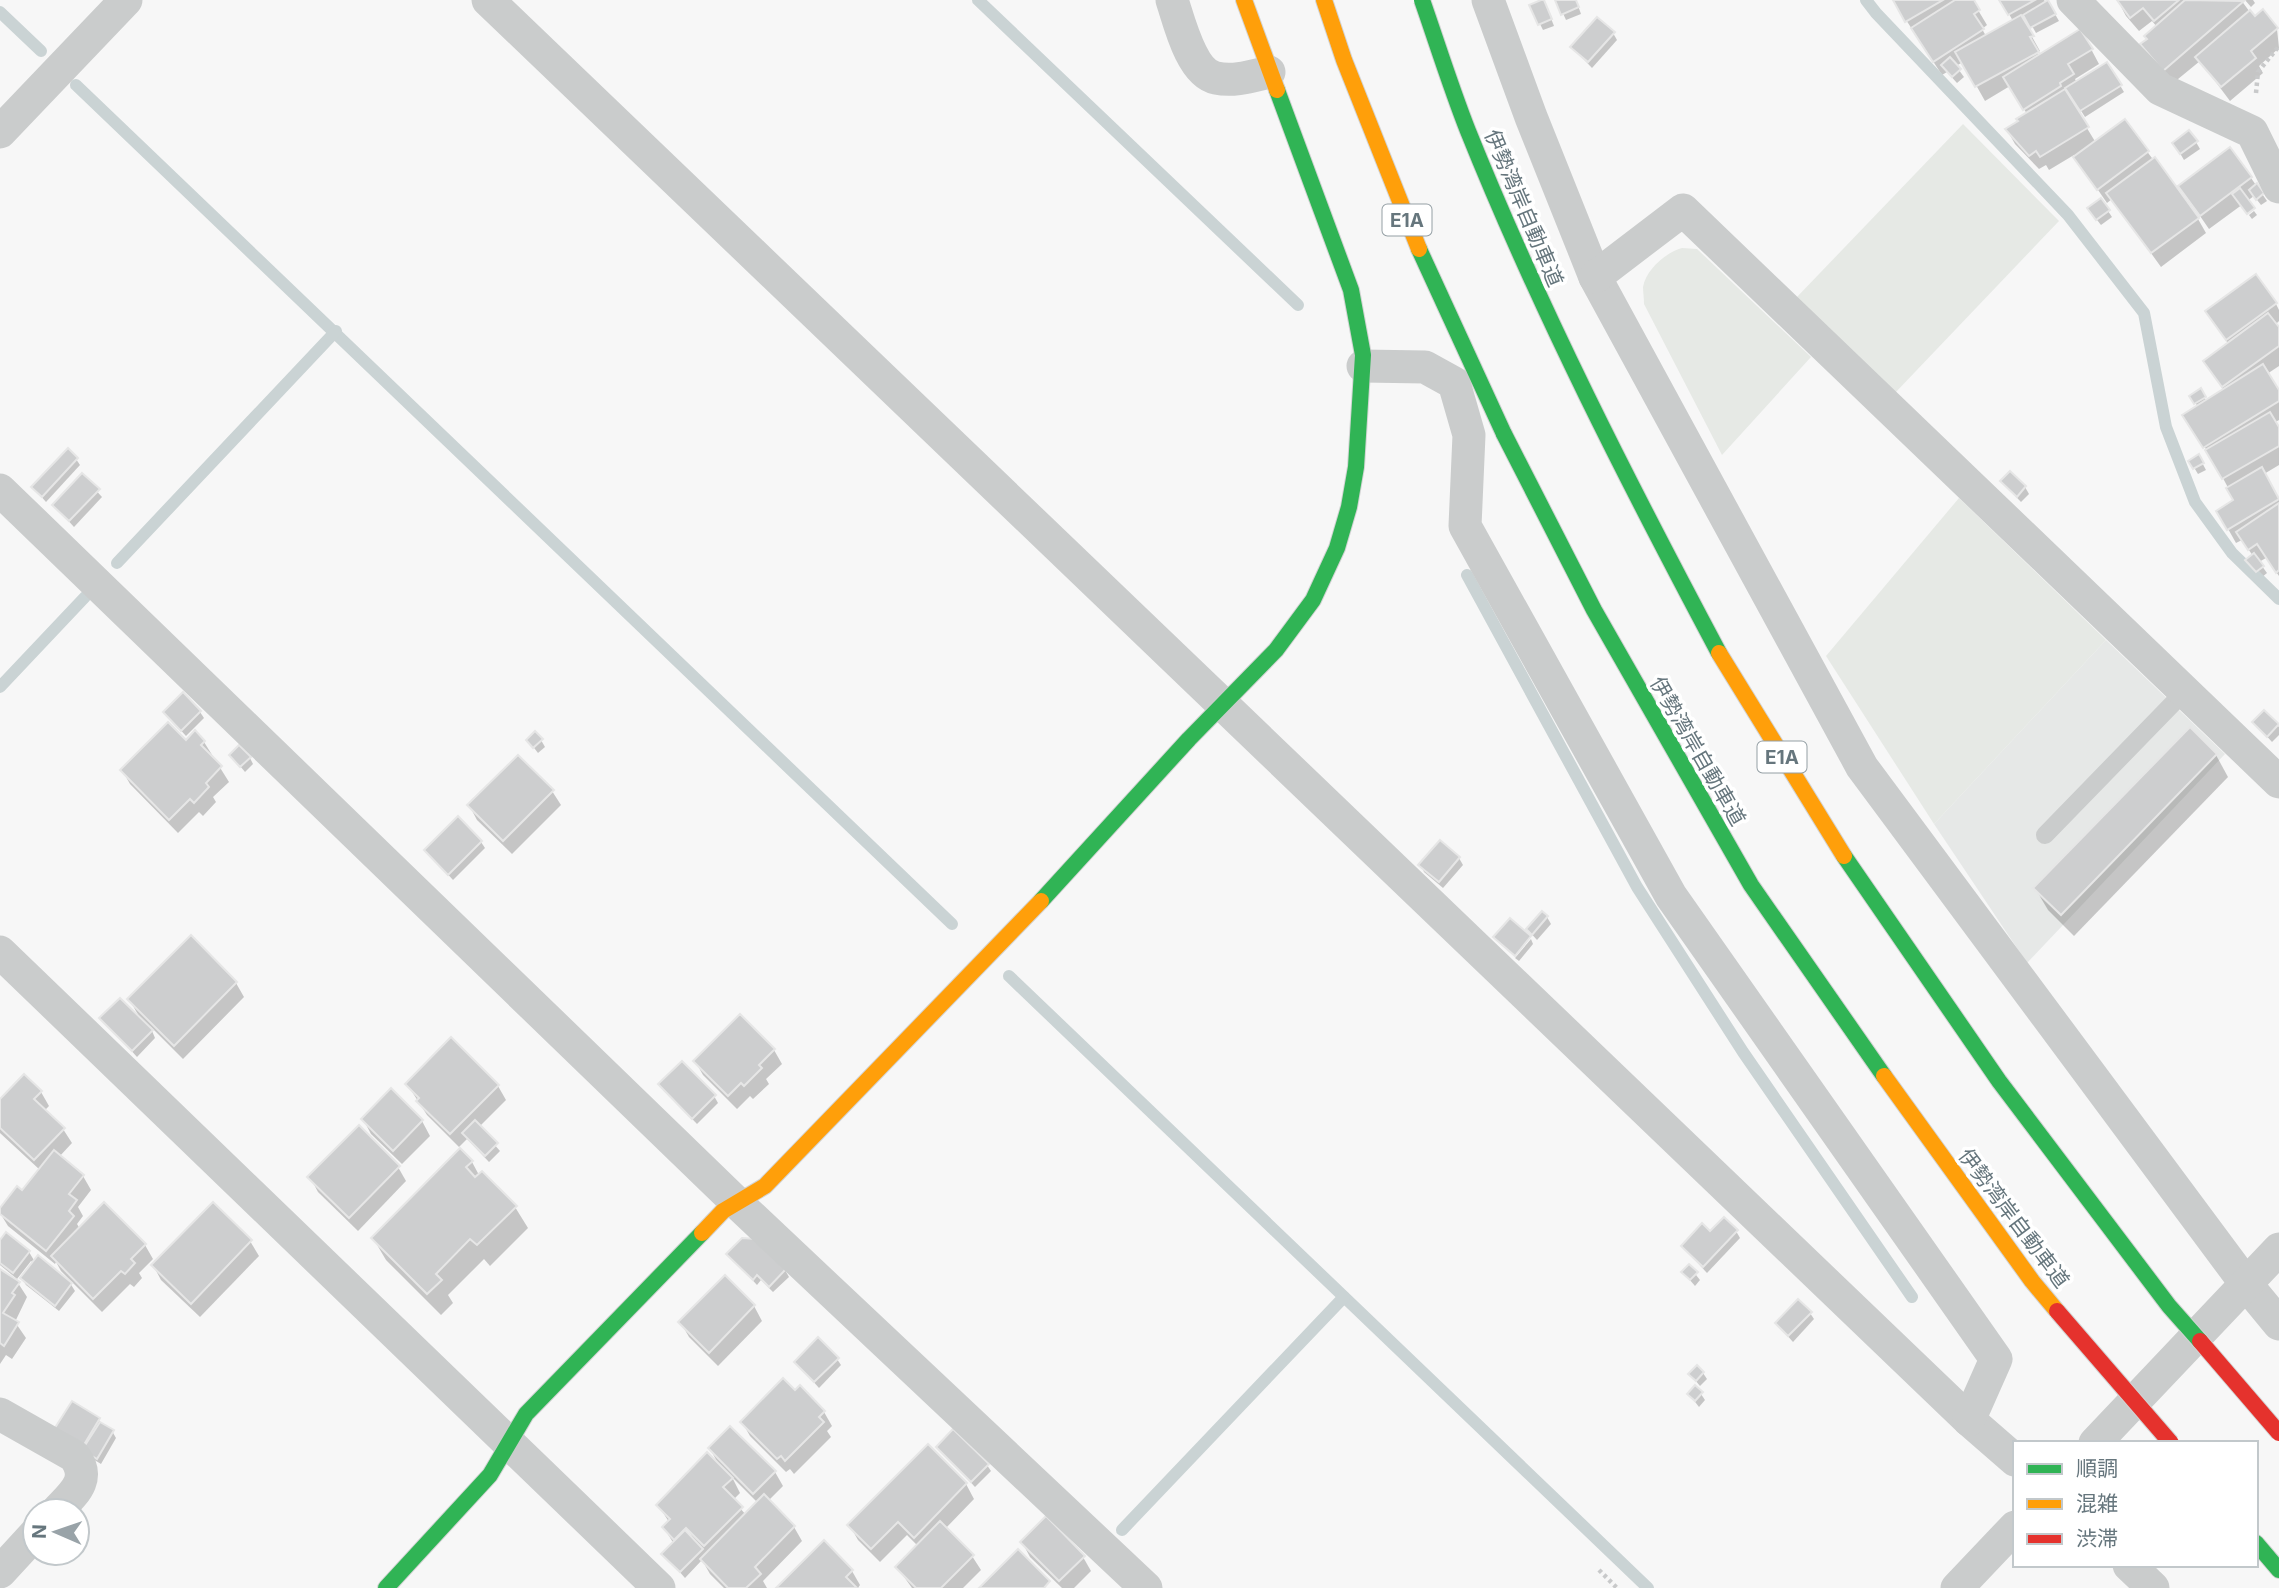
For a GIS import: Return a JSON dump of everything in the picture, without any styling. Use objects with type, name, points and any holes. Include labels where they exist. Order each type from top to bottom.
[{"type":"main road","points":[[386,1588],[489,1475],[526,1415],[723,1211],[765,1186],[1062,879],[1189,739],[1276,650],[1312,600],[1337,548],[1349,507],[1356,467],[1363,366],[1352,290],[1244,0]]},
{"type":"main road","name":"伊勢湾岸自動車道","points":[[1324,0],[1427,270],[1504,434],[1594,610],[1751,885],[1837,1011],[2032,1281],[2169,1441]]},
{"type":"main road","name":"伊勢湾岸自動車道","points":[[1422,0],[1467,129],[1542,303],[1630,487],[1727,669],[1839,848],[1998,1081],[2169,1306],[2279,1433]]},
{"type":"main road","points":[[2258,1545],[2279,1570]]},
{"type":"street","points":[[0,132],[126,0]]},
{"type":"street","points":[[488,0],[1969,1420],[2013,1458]]},
{"type":"street","points":[[1172,0],[1196,63],[1212,78],[1236,79],[1269,72]]},
{"type":"street","points":[[1488,0],[1595,277],[1862,767],[2246,1284],[2279,1324]]},
{"type":"street","points":[[2073,0],[2160,89],[2252,132],[2279,187]]},
{"type":"street","points":[[1595,277],[1683,210],[2279,782]]},
{"type":"street","points":[[1363,366],[1425,367],[1454,383],[1469,435],[1465,526],[1671,896],[1996,1359],[1969,1420]]},
{"type":"street","points":[[0,490],[737,1203],[1146,1588]]},
{"type":"street","points":[[0,952],[659,1588]]},
{"type":"street","points":[[2097,1441],[2279,1249]]},
{"type":"street","points":[[0,1414],[74,1455],[82,1466],[82,1477],[70,1497]]},
{"type":"street","points":[[1957,1588],[2013,1529]]},
{"type":"street","points":[[0,1572],[21,1549]]},
{"type":"street","points":[[2131,1567],[2153,1588]]},
{"type":"lane","points":[[2045,835],[2185,691]]},
{"type":"path","points":[[2252,132],[2258,72],[2279,46]]},
{"type":"path","points":[[1599,1570],[1617,1588]]},
{"type":"shaded area","points":[[1963,124],[2059,221],[1895,393],[1796,298]]},
{"type":"shaded area","points":[[1682,248],[1697,249],[1811,357],[1722,455],[1644,304],[1643,287],[1648,274],[1664,257]]},
{"type":"shaded area","points":[[1959,498],[2106,640],[1934,824],[1826,656]]},
{"type":"shaded area","points":[[2106,640],[2225,754],[2027,963],[1934,824]]},
{"type":"building","points":[[1544,0],[1552,19],[1538,25],[1529,5]]},
{"type":"building","points":[[1555,0],[1576,0],[1579,7],[1561,15]]},
{"type":"building","points":[[1893,0],[1943,0],[1905,22]]},
{"type":"building","points":[[1955,0],[1974,0],[1980,10],[1974,14],[1984,29],[1933,62],[1911,28]]},
{"type":"building","points":[[1999,0],[2035,0],[2008,15]]},
{"type":"building","points":[[2048,0],[2056,14],[2030,28],[2023,15]]},
{"type":"building","points":[[2117,0],[2179,0],[2154,21],[2143,8],[2130,18]]},
{"type":"building","points":[[2185,0],[2244,1],[2163,71],[2140,44],[2147,39],[2144,36]]},
{"type":"building","points":[[2263,9],[2278,28],[2251,51],[2256,58],[2221,87],[2195,57],[2250,10],[2255,16]]},
{"type":"building","points":[[2021,15],[2034,36],[2030,37],[2039,52],[1975,87],[1955,52]]},
{"type":"building","points":[[1597,17],[1615,32],[1588,62],[1570,47]]},
{"type":"building","points":[[2080,29],[2093,49],[2068,64],[2074,74],[2060,83],[2061,86],[2023,110],[2003,77]]},
{"type":"building","points":[[1950,57],[1961,69],[1952,77],[1941,65]]},
{"type":"building","points":[[2107,62],[2122,85],[2080,111],[2065,88]]},
{"type":"building","points":[[2065,89],[2089,127],[2040,157],[2036,151],[2029,156],[2005,129],[2018,121],[2016,119]]},
{"type":"building","points":[[2125,119],[2149,151],[2097,190],[2073,157]]},
{"type":"building","points":[[2189,130],[2198,141],[2180,154],[2172,143]]},
{"type":"building","points":[[2230,147],[2252,177],[2200,216],[2178,186]]},
{"type":"building","points":[[2155,157],[2199,218],[2151,253],[2106,193]]},
{"type":"building","points":[[2257,183],[2264,193],[2256,200],[2249,190]]},
{"type":"building","points":[[2240,188],[2255,208],[2247,214],[2232,194]]},
{"type":"building","points":[[2101,198],[2110,210],[2096,220],[2087,208]]},
{"type":"building","points":[[2256,274],[2277,303],[2226,340],[2205,311]]},
{"type":"building","points":[[2268,313],[2279,327],[2279,346],[2222,387],[2203,361]]},
{"type":"building","points":[[2263,364],[2279,390],[2279,401],[2203,448],[2182,415]]},
{"type":"building","points":[[2201,388],[2206,397],[2194,404],[2189,396]]},
{"type":"building","points":[[2270,412],[2279,427],[2279,446],[2222,479],[2205,450]]},
{"type":"building","points":[[68,448],[78,458],[42,497],[31,487]]},
{"type":"building","points":[[2199,454],[2204,463],[2193,469],[2188,461]]},
{"type":"building","points":[[2262,467],[2279,499],[2227,530],[2216,511],[2233,500],[2226,488]]},
{"type":"building","points":[[2010,471],[2026,486],[2017,497],[2000,481]]},
{"type":"building","points":[[82,473],[100,489],[69,521],[52,505]]},
{"type":"building","points":[[2279,503],[2279,570],[2276,573],[2257,544],[2248,550],[2236,532]]},
{"type":"building","points":[[2254,553],[2264,566],[2256,572],[2245,560]]},
{"type":"building","points":[[183,692],[201,711],[181,731],[163,712]]},
{"type":"building","points":[[2264,710],[2279,724],[2267,737],[2252,722]]},
{"type":"building","points":[[168,722],[186,740],[195,730],[205,741],[201,745],[222,766],[206,783],[209,787],[194,803],[190,799],[169,820],[120,770]]},
{"type":"building","points":[[2190,727],[2217,754],[2061,915],[2033,888]]},
{"type":"building","points":[[535,731],[543,739],[533,748],[526,740]]},
{"type":"building","points":[[239,745],[251,757],[240,767],[229,755]]},
{"type":"building","points":[[518,755],[554,790],[503,841],[467,805]]},
{"type":"building","points":[[458,816],[482,841],[448,875],[424,850]]},
{"type":"building","points":[[1440,840],[1460,857],[1439,882],[1418,865]]},
{"type":"building","points":[[1542,911],[1548,916],[1532,935],[1526,929]]},
{"type":"building","points":[[1510,918],[1531,936],[1515,956],[1493,937]]},
{"type":"building","points":[[191,935],[237,982],[174,1046],[127,999]]},
{"type":"building","points":[[120,998],[153,1030],[132,1051],[99,1018]]},
{"type":"building","points":[[740,1014],[775,1049],[759,1065],[762,1068],[744,1086],[741,1083],[728,1096],[693,1061]]},
{"type":"building","points":[[451,1037],[499,1085],[450,1134],[416,1101],[419,1098],[405,1084]]},
{"type":"building","points":[[682,1061],[716,1095],[692,1119],[658,1084]]},
{"type":"building","points":[[24,1074],[42,1091],[34,1099],[65,1128],[34,1160],[0,1128],[0,1099]]},
{"type":"building","points":[[391,1088],[423,1120],[393,1151],[361,1119]]},
{"type":"building","points":[[475,1120],[498,1143],[485,1156],[462,1133]]},
{"type":"building","points":[[359,1125],[400,1166],[349,1218],[307,1177]]},
{"type":"building","points":[[460,1148],[473,1161],[466,1167],[475,1177],[482,1171],[517,1206],[477,1245],[470,1239],[436,1274],[442,1280],[427,1294],[371,1238]]},
{"type":"building","points":[[54,1150],[84,1175],[69,1194],[77,1200],[69,1211],[74,1216],[46,1251],[0,1214],[0,1208],[17,1186],[22,1190]]},
{"type":"building","points":[[104,1202],[146,1244],[131,1259],[135,1263],[125,1274],[121,1271],[93,1299],[51,1256]]},
{"type":"building","points":[[213,1202],[252,1240],[191,1304],[151,1265]]},
{"type":"building","points":[[1724,1217],[1738,1230],[1703,1267],[1681,1246],[1702,1223],[1710,1231]]},
{"type":"building","points":[[6,1232],[30,1251],[13,1273],[0,1263],[0,1240]]},
{"type":"building","points":[[742,1238],[757,1239],[786,1269],[769,1287],[757,1275],[753,1280],[726,1254]]},
{"type":"building","points":[[38,1255],[72,1283],[55,1306],[20,1278]]},
{"type":"building","points":[[1689,1264],[1698,1272],[1690,1280],[1681,1272]]},
{"type":"building","points":[[0,1269],[20,1282],[3,1313],[19,1322],[4,1346],[0,1343]]},
{"type":"building","points":[[725,1275],[755,1305],[709,1353],[678,1322]]},
{"type":"building","points":[[1798,1299],[1812,1312],[1788,1336],[1775,1323]]},
{"type":"building","points":[[818,1337],[839,1358],[814,1382],[794,1362]]},
{"type":"building","points":[[1697,1365],[1704,1372],[1696,1381],[1688,1374]]},
{"type":"building","points":[[783,1378],[795,1390],[800,1385],[825,1411],[819,1417],[824,1422],[785,1461],[781,1456],[777,1459],[740,1422]]},
{"type":"building","points":[[1695,1385],[1703,1392],[1695,1401],[1687,1394]]},
{"type":"building","points":[[72,1401],[100,1418],[82,1448],[53,1431]]},
{"type":"building","points":[[100,1422],[114,1430],[97,1459],[82,1450]]},
{"type":"building","points":[[730,1426],[776,1471],[753,1494],[708,1448]]},
{"type":"building","points":[[953,1429],[989,1464],[971,1482],[936,1447]]},
{"type":"building","points":[[928,1444],[967,1483],[914,1538],[898,1522],[871,1549],[847,1525]]},
{"type":"building","points":[[707,1452],[733,1478],[723,1487],[743,1507],[704,1546],[686,1528],[674,1540],[662,1527],[670,1519],[656,1505]]},
{"type":"building","points":[[764,1494],[795,1526],[755,1567],[761,1574],[746,1588],[728,1588],[700,1559]]},
{"type":"building","points":[[1046,1516],[1085,1556],[1059,1581],[1020,1542]]},
{"type":"building","points":[[940,1521],[974,1555],[941,1588],[916,1588],[895,1567]]},
{"type":"building","points":[[685,1530],[703,1549],[680,1572],[661,1554]]},
{"type":"building","points":[[824,1540],[853,1570],[846,1577],[857,1588],[776,1588]]},
{"type":"building","points":[[1018,1549],[1050,1581],[1044,1588],[979,1588]]},
{"type":"waterway","points":[[978,0],[1298,305]]},
{"type":"waterway","points":[[1866,0],[2068,215],[2144,313],[2166,427],[2195,502],[2232,553],[2279,599]]},
{"type":"waterway","points":[[0,12],[41,51]]},
{"type":"waterway","points":[[76,85],[952,924]]},
{"type":"waterway","points":[[117,563],[336,331]]},
{"type":"waterway","points":[[1467,575],[1637,887],[1743,1052],[1912,1297]]},
{"type":"waterway","points":[[0,687],[85,597]]},
{"type":"waterway","points":[[1009,976],[1648,1588]]},
{"type":"waterway","points":[[1122,1530],[1344,1297]]},
{"type":"traffic: fast","points":[[1422,0],[1468,131],[1555,330],[1719,653]]},
{"type":"traffic: fast","points":[[1041,901],[1189,739],[1276,650],[1313,600],[1337,548],[1349,507],[1356,467],[1363,355],[1351,290],[1277,90]]},
{"type":"traffic: fast","points":[[1419,249],[1504,434]]},
{"type":"traffic: fast","points":[[1504,434],[1594,610],[1751,885],[1884,1076]]},
{"type":"traffic: fast","points":[[1844,856],[1999,1081],[2169,1306],[2200,1341]]},
{"type":"traffic: fast","points":[[386,1588],[490,1475],[526,1414],[702,1233]]},
{"type":"traffic: fast","points":[[2258,1545],[2279,1570]]},
{"type":"traffic: slow","points":[[1244,0],[1277,90]]},
{"type":"traffic: slow","points":[[1324,0],[1344,60],[1419,249]]},
{"type":"traffic: slow","points":[[1719,653],[1844,856]]},
{"type":"traffic: slow","points":[[702,1233],[723,1211],[765,1186],[1041,901]]},
{"type":"traffic: slow","points":[[1884,1076],[2032,1281],[2057,1311]]},
{"type":"traffic: jam","points":[[2057,1311],[2169,1441]]},
{"type":"traffic: jam","points":[[2200,1341],[2279,1433]]}]
